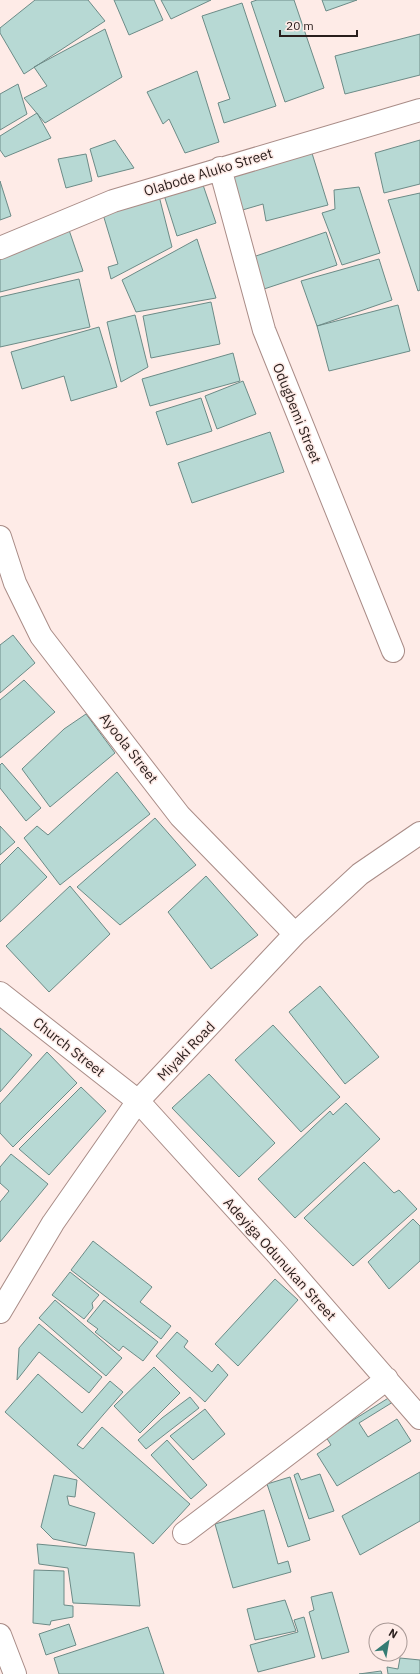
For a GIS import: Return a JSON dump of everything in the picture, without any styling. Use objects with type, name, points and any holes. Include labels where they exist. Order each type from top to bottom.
[{"type":"street","name":"Olabode Aluko Street","points":[[0,248],[113,201],[220,168],[420,110]]},
{"type":"street","name":"Odugbemi Street","points":[[220,168],[264,330],[393,651]]},
{"type":"street","name":"Ayoola Street","points":[[0,537],[15,583],[41,636],[180,816],[295,934]]},
{"type":"street","name":"Miyaki Road","points":[[0,1312],[53,1224],[138,1101],[295,934],[360,874],[420,833]]},
{"type":"street","name":"Church Street","points":[[0,993],[138,1101]]},
{"type":"street","name":"Adeyiga Odunukan Street","points":[[138,1101],[387,1379],[420,1418]]},
{"type":"street","points":[[184,1534],[387,1379]]},
{"type":"street","points":[[0,1635],[15,1674]]},
{"type":"building","points":[[35,0],[88,0],[105,21],[24,74],[0,33],[0,28]]},
{"type":"building","points":[[114,0],[154,0],[163,20],[129,35]]},
{"type":"building","points":[[161,0],[211,0],[171,19]]},
{"type":"building","points":[[257,0],[294,0],[324,88],[285,102],[251,2]]},
{"type":"building","points":[[322,0],[357,0],[326,11]]},
{"type":"building","points":[[242,3],[276,106],[224,123],[218,103],[230,99],[202,16]]},
{"type":"building","points":[[105,29],[122,77],[45,123],[24,98],[47,86],[34,67]]},
{"type":"building","points":[[420,34],[420,75],[345,94],[335,56]]},
{"type":"building","points":[[197,71],[219,142],[185,153],[169,119],[163,124],[147,92]]},
{"type":"building","points":[[18,84],[27,114],[0,130],[0,94]]},
{"type":"building","points":[[37,113],[51,138],[5,157],[0,150],[0,136]]},
{"type":"building","points":[[115,140],[134,168],[98,177],[90,149]]},
{"type":"building","points":[[420,140],[420,184],[384,193],[375,153]]},
{"type":"building","points":[[311,150],[328,205],[266,221],[263,204],[239,211],[226,176]]},
{"type":"building","points":[[86,154],[92,181],[66,188],[58,159]]},
{"type":"building","points":[[0,181],[11,216],[0,220]]},
{"type":"building","points":[[202,182],[216,223],[177,236],[164,195]]},
{"type":"building","points":[[359,187],[380,253],[342,265],[322,213],[335,209],[334,190]]},
{"type":"building","points":[[420,193],[420,290],[418,291],[388,200]]},
{"type":"building","points":[[159,196],[172,247],[111,279],[108,267],[118,264],[102,211]]},
{"type":"building","points":[[68,227],[83,271],[0,292],[0,255]]},
{"type":"building","points":[[326,232],[337,265],[264,289],[253,257]]},
{"type":"building","points":[[197,239],[216,298],[136,312],[122,280]]},
{"type":"building","points":[[379,259],[392,300],[317,326],[301,281]]},
{"type":"building","points":[[79,279],[90,327],[0,347],[0,297]]},
{"type":"building","points":[[211,302],[220,344],[151,358],[143,316]]},
{"type":"building","points":[[398,305],[410,351],[329,371],[317,326]]},
{"type":"building","points":[[135,315],[148,367],[121,382],[107,322]]},
{"type":"building","points":[[99,327],[117,387],[71,401],[64,376],[22,389],[11,352]]},
{"type":"building","points":[[233,353],[240,381],[150,406],[142,379]]},
{"type":"building","points":[[243,381],[256,414],[217,429],[205,396]]},
{"type":"building","points":[[201,398],[212,431],[167,445],[156,412]]},
{"type":"building","points":[[270,432],[284,472],[192,503],[178,463]]},
{"type":"building","points":[[13,635],[35,663],[0,693],[0,645]]},
{"type":"building","points":[[24,680],[55,712],[0,758],[0,700]]},
{"type":"building","points":[[86,714],[115,753],[50,807],[22,769],[64,729]]},
{"type":"building","points":[[2,763],[41,808],[26,821],[0,788],[0,765]]},
{"type":"building","points":[[117,772],[150,814],[60,885],[24,838],[37,826],[48,835]]},
{"type":"building","points":[[155,818],[196,865],[120,925],[77,887]]},
{"type":"building","points":[[0,826],[15,842],[0,855]]},
{"type":"building","points":[[18,847],[47,877],[0,922],[0,865]]},
{"type":"building","points":[[206,876],[258,935],[211,969],[168,912]]},
{"type":"building","points":[[70,886],[110,934],[49,992],[6,946]]},
{"type":"building","points":[[320,986],[379,1057],[345,1084],[289,1012]]},
{"type":"building","points":[[273,1025],[340,1097],[301,1132],[235,1060]]},
{"type":"building","points":[[0,1028],[32,1055],[0,1092]]},
{"type":"building","points":[[47,1052],[77,1083],[13,1147],[0,1133],[0,1104]]},
{"type":"building","points":[[209,1074],[275,1143],[239,1177],[172,1108]]},
{"type":"building","points":[[81,1087],[106,1111],[49,1175],[19,1149]]},
{"type":"building","points":[[346,1103],[380,1139],[295,1218],[258,1179],[330,1111],[333,1115]]},
{"type":"building","points":[[11,1154],[48,1184],[0,1242],[0,1202],[9,1191],[0,1183],[0,1167]]},
{"type":"building","points":[[364,1162],[394,1193],[399,1190],[417,1209],[353,1266],[304,1218]]},
{"type":"building","points":[[413,1219],[420,1226],[420,1261],[389,1289],[368,1262]]},
{"type":"building","points":[[93,1241],[152,1287],[140,1302],[171,1326],[161,1339],[71,1270]]},
{"type":"building","points":[[70,1272],[99,1295],[92,1303],[93,1308],[84,1319],[52,1295]]},
{"type":"building","points":[[275,1279],[298,1300],[238,1366],[215,1344]]},
{"type":"building","points":[[55,1300],[122,1358],[106,1376],[39,1318]]},
{"type":"building","points":[[104,1300],[158,1342],[143,1361],[123,1346],[119,1351],[95,1332],[98,1329],[87,1321]]},
{"type":"building","points":[[39,1324],[102,1377],[89,1393],[39,1352],[17,1380],[19,1348]]},
{"type":"building","points":[[177,1332],[188,1341],[184,1347],[212,1372],[218,1364],[228,1375],[205,1402],[156,1356]]},
{"type":"building","points":[[154,1367],[180,1393],[140,1433],[114,1406]]},
{"type":"building","points":[[38,1374],[82,1413],[110,1381],[123,1392],[77,1445],[83,1449],[102,1427],[190,1504],[153,1544],[5,1412]]},
{"type":"building","points":[[190,1397],[199,1408],[146,1449],[138,1440],[162,1418]]},
{"type":"building","points":[[390,1397],[393,1402],[359,1423],[368,1437],[397,1419],[411,1441],[337,1486],[317,1454],[331,1445],[326,1437]]},
{"type":"building","points":[[205,1409],[225,1434],[193,1460],[170,1436]]},
{"type":"building","points":[[167,1440],[207,1485],[191,1499],[151,1455]]},
{"type":"building","points":[[420,1472],[420,1521],[360,1555],[342,1516]]},
{"type":"building","points":[[298,1473],[301,1480],[320,1474],[334,1511],[309,1519],[294,1475]]},
{"type":"building","points":[[54,1475],[77,1480],[75,1497],[67,1496],[69,1505],[95,1513],[86,1546],[53,1539],[41,1527]]},
{"type":"building","points":[[290,1477],[310,1540],[288,1547],[267,1484]]},
{"type":"building","points":[[264,1510],[278,1564],[288,1561],[291,1572],[233,1588],[215,1524]]},
{"type":"building","points":[[37,1544],[134,1553],[140,1606],[73,1603],[68,1568],[39,1564]]},
{"type":"building","points":[[34,1570],[64,1571],[64,1605],[73,1606],[73,1617],[51,1621],[50,1625],[33,1623]]},
{"type":"building","points":[[332,1592],[349,1652],[322,1659],[309,1612],[314,1610],[311,1597]]},
{"type":"building","points":[[285,1600],[296,1631],[255,1640],[247,1609]]},
{"type":"building","points":[[304,1617],[315,1657],[258,1672],[250,1645],[298,1632],[294,1620]]},
{"type":"building","points":[[69,1624],[76,1645],[46,1655],[39,1634]]},
{"type":"building","points":[[148,1627],[164,1674],[59,1674],[54,1658]]},
{"type":"building","points":[[408,1659],[420,1660],[420,1674],[388,1674],[387,1667],[398,1669],[399,1662],[408,1662]]},
{"type":"building","points":[[381,1671],[382,1674],[359,1674]]}]
